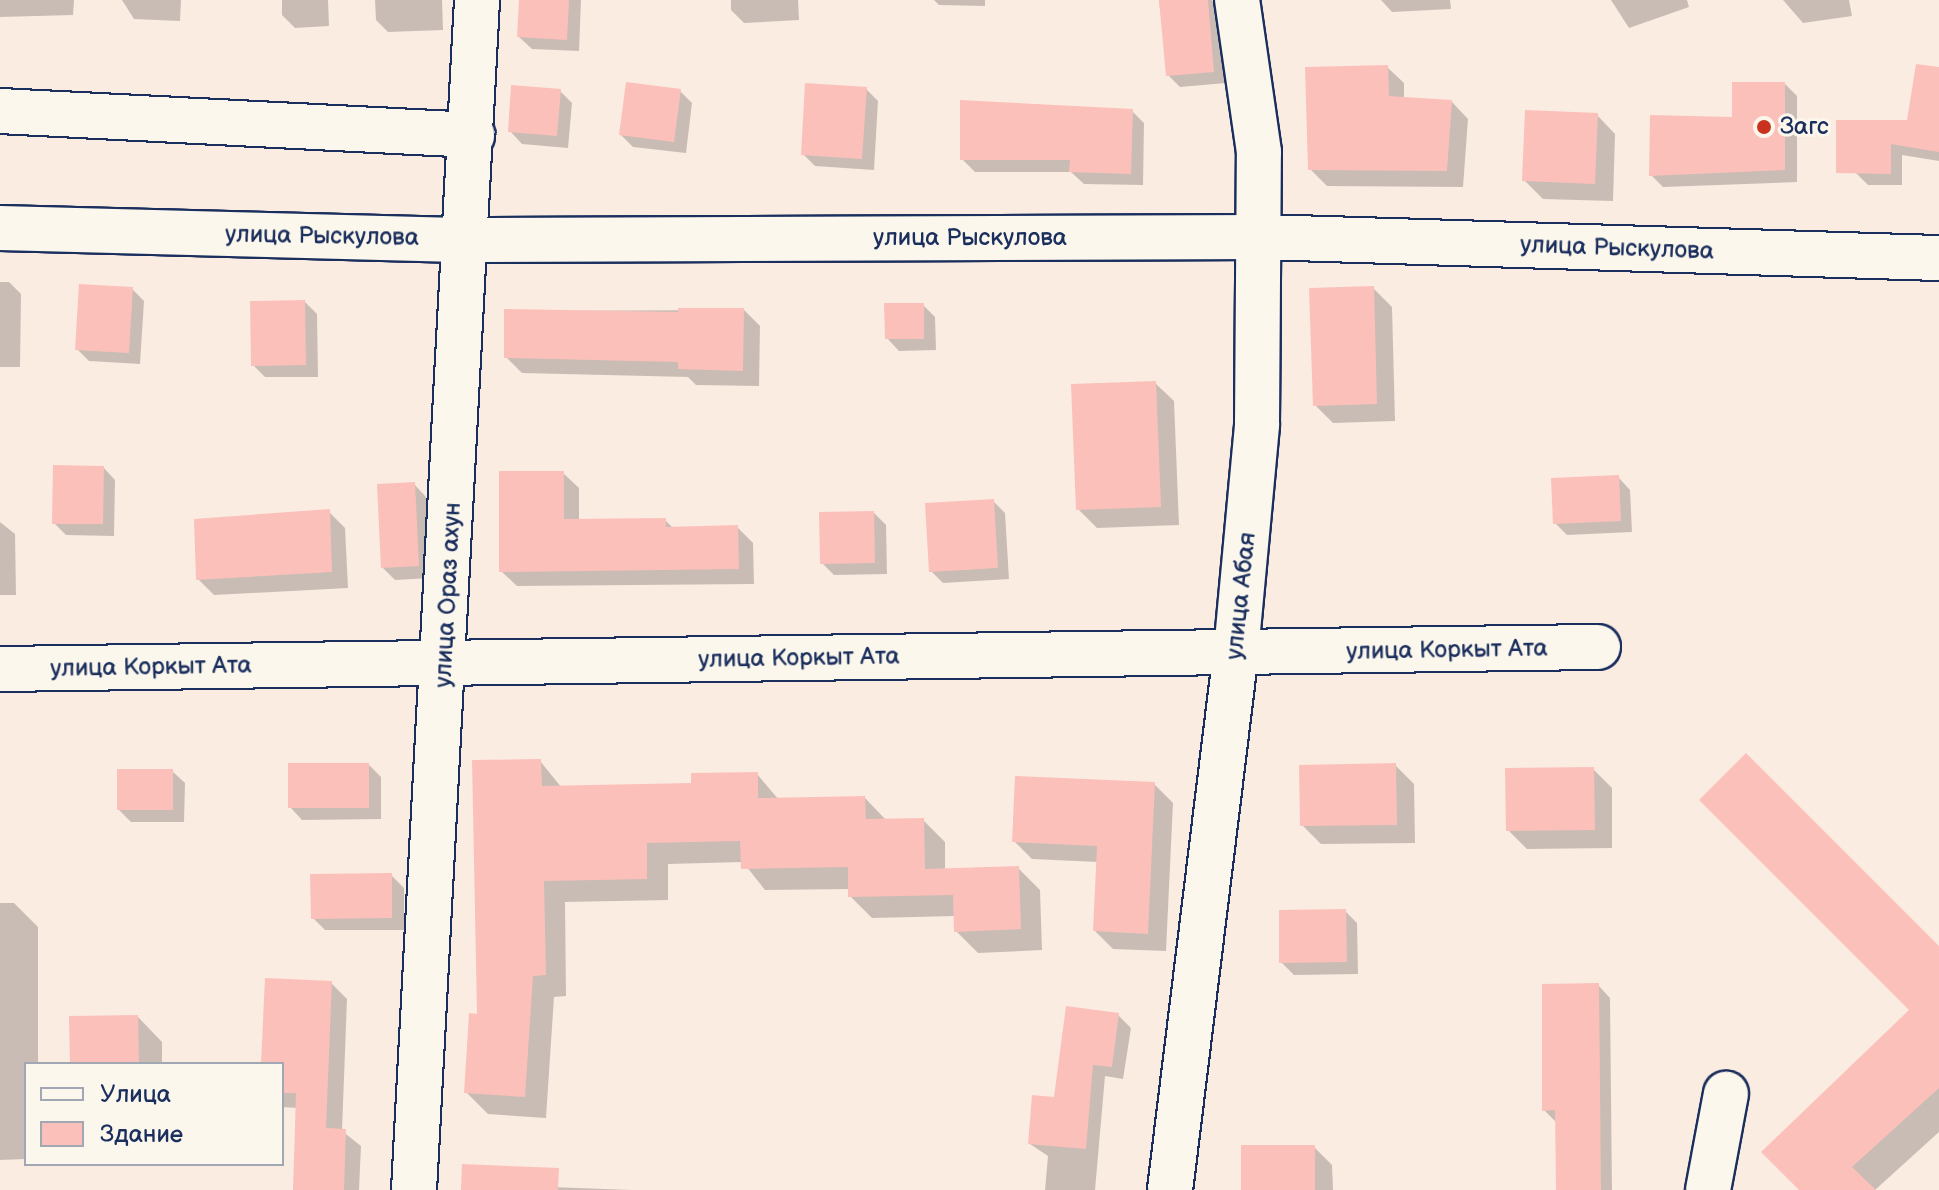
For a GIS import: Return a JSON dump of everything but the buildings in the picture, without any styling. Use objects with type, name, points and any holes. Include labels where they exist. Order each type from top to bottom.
[{"type":"street","name":"улица Ораз ахун","points":[[414,1190],[468,240],[477,0]]},
{"type":"street","name":"улица Абая","points":[[1170,1190],[1236,652],[1257,424],[1262,237],[1259,152],[1237,0]]},
{"type":"street","points":[[0,111],[472,135]]},
{"type":"street","name":"улица Рыскулова","points":[[0,228],[468,240],[1262,237],[1939,258]]},
{"type":"street","name":"улица Коркыт Ата","points":[[0,669],[1598,647]]},
{"type":"street","points":[[1708,1190],[1726,1094]]},
{"type":"place","name":"Загс","points":[[1764,127]]}]
